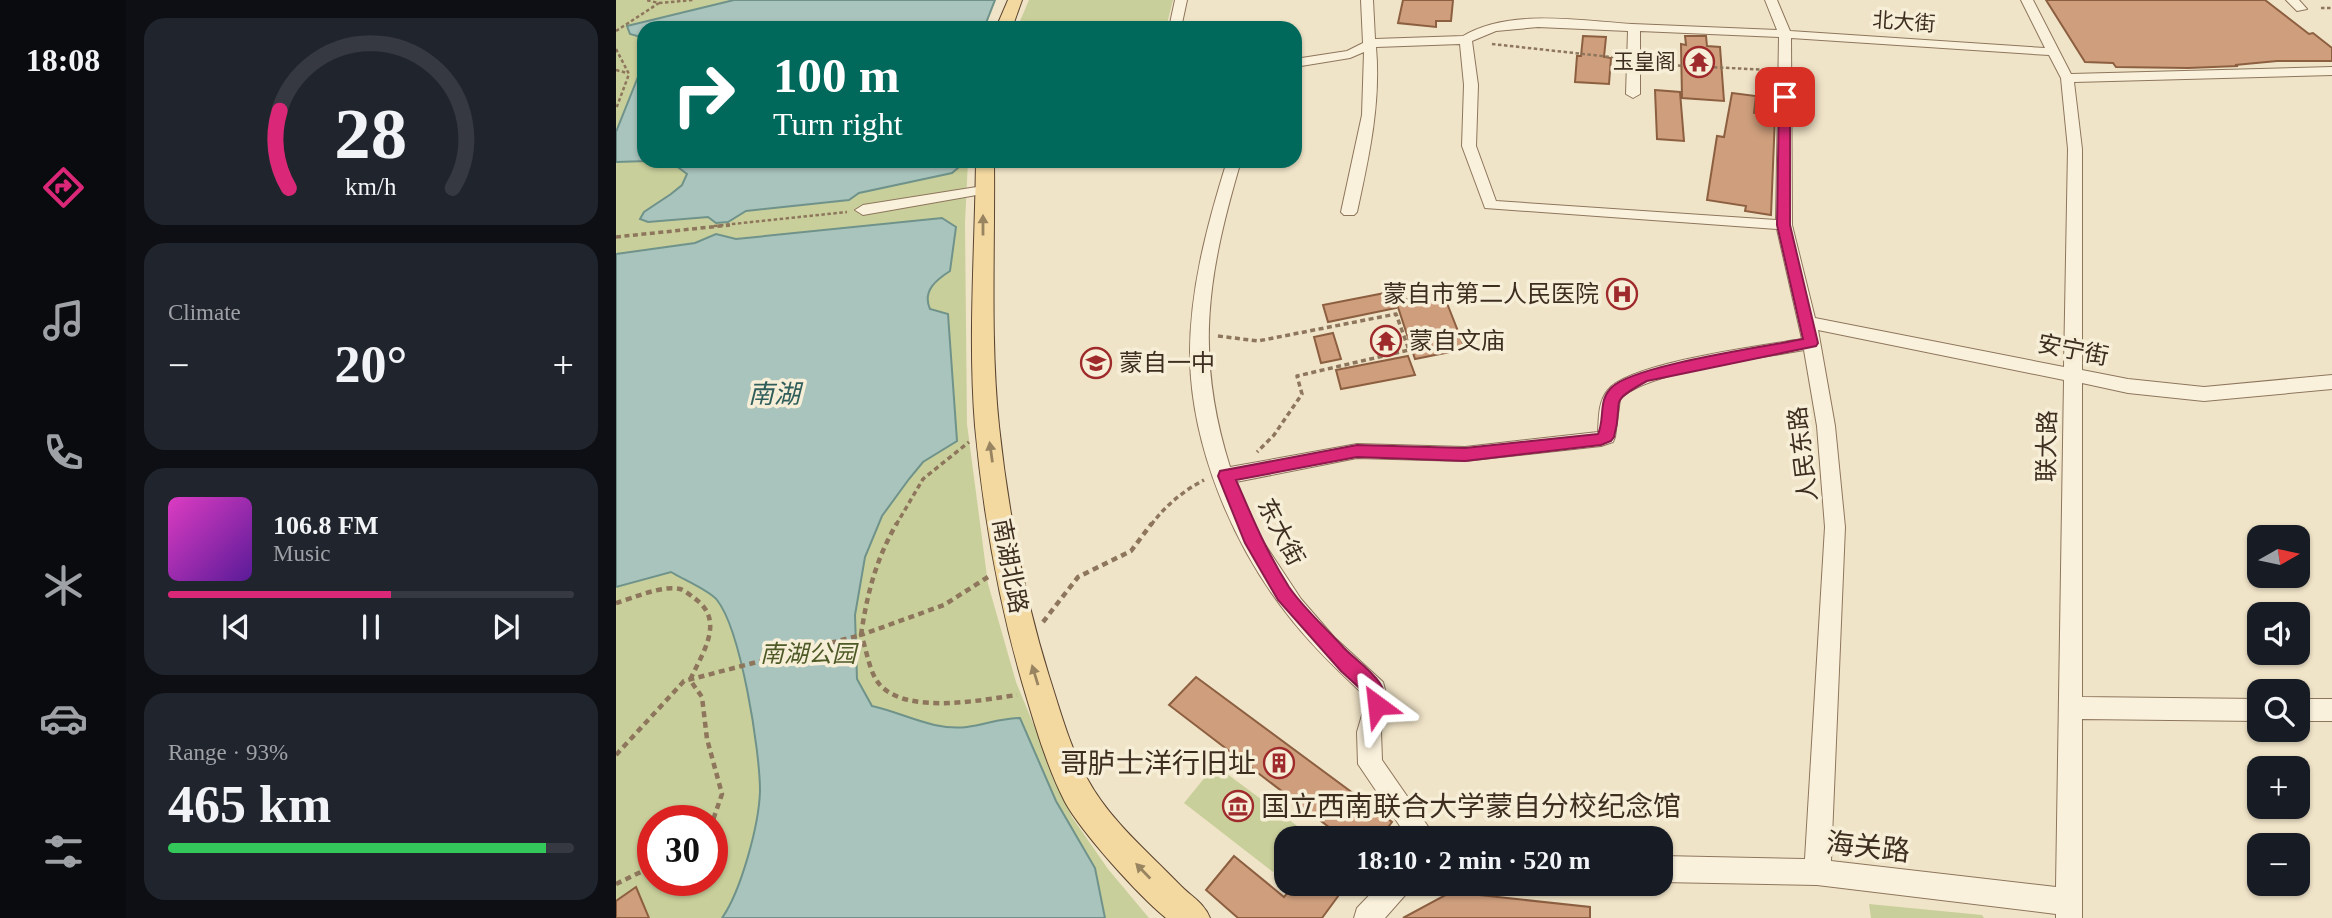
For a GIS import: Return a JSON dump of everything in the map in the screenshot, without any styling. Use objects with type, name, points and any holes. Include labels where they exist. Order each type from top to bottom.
[{"type":"main road","points":[[1007,21],[1016,0]]},
{"type":"main road","name":"南湖北路","points":[[985,168],[984,357],[987,426],[1007,565],[1027,648],[1077,792],[1112,838],[1174,903],[1193,918]]},
{"type":"street","points":[[1176,21],[1181,0]]},
{"type":"street","points":[[1349,212],[1364,150],[1371,85],[1372,43],[1367,0]]},
{"type":"street","points":[[1771,0],[1786,33]]},
{"type":"street","name":"联大路","points":[[2027,0],[2067,78],[2075,149],[2068,910]]},
{"type":"street","name":"北大街","points":[[1302,62],[1350,54],[1372,43],[1466,40],[1479,32],[1510,25],[1538,23],[1786,33],[2055,52]]},
{"type":"street","points":[[1633,94],[1634,28]]},
{"type":"street","name":"人民东路","points":[[1786,33],[1784,225],[1808,322],[1826,426],[1835,527],[1817,872]]},
{"type":"street","points":[[1466,40],[1471,85],[1469,146],[1490,205],[1784,225]]},
{"type":"street","points":[[2067,78],[2332,71]]},
{"type":"street","name":"东大街","points":[[1232,168],[1220,202],[1210,251],[1200,327],[1201,385],[1212,435],[1254,543],[1284,595],[1348,665],[1375,690],[1377,705],[1369,732],[1370,764],[1414,826]]},
{"type":"street","points":[[863,210],[983,190]]},
{"type":"street","name":"安宁街","points":[[1808,322],[2128,386],[2204,394],[2332,382]]},
{"type":"street","points":[[1225,473],[1357,451],[1465,454],[1601,439],[1606,437],[1609,428],[1611,400],[1617,391],[1643,377],[1811,343]]},
{"type":"street","points":[[2069,708],[2247,710]]},
{"type":"street","points":[[2310,710],[2332,710]]},
{"type":"street","name":"海关路","points":[[1673,869],[1817,872],[2068,910]]},
{"type":"street","points":[[1367,918],[1387,896]]},
{"type":"path","points":[[646,0],[659,3],[693,0]]},
{"type":"path","points":[[616,31],[659,3]]},
{"type":"path","points":[[2321,8],[2332,8]]},
{"type":"path","points":[[616,49],[629,74],[616,109]]},
{"type":"path","points":[[616,69],[629,74]]},
{"type":"path","points":[[616,237],[863,210]]},
{"type":"path","points":[[1027,648],[1060,597],[1078,577],[1132,551],[1162,510],[1190,487],[1225,473],[1251,458],[1274,435],[1302,394],[1297,376],[1409,349],[1396,314],[1258,341],[1217,336],[1200,327]]},
{"type":"path","points":[[987,426],[923,479],[882,549],[867,594],[858,636],[880,685],[901,699],[925,702],[982,700],[1040,691]]},
{"type":"path","points":[[616,755],[684,681],[858,636],[944,605],[1007,565]]},
{"type":"path","points":[[616,603],[662,590],[681,589],[701,603],[710,619],[709,638],[690,680]]},
{"type":"path","points":[[690,680],[702,697],[707,739],[722,794],[718,805]]},
{"type":"path","points":[[616,884],[637,874]]},
{"type":"green space","name":"南湖","points":[[616,0],[995,0],[987,21],[637,21],[637,168],[968,168],[965,223],[967,424],[988,584],[1016,682],[1072,817],[1108,869],[1149,918],[616,918]]},
{"type":"green space","points":[[1029,0],[1173,0],[1168,21],[1020,21]]},
{"type":"green space","points":[[1215,765],[1297,826],[1274,826],[1273,872],[1184,803]]},
{"type":"green space","points":[[1869,904],[1982,915],[1984,918],[1871,918]]},
{"type":"water","points":[[734,0],[995,0],[987,21],[648,21]]},
{"type":"water","points":[[637,24],[637,36],[630,34],[627,26]]},
{"type":"water","points":[[637,80],[637,161],[616,162],[616,132]]},
{"type":"water","points":[[679,168],[958,168],[952,173],[859,193],[849,200],[746,211],[728,222],[716,223],[708,217],[648,222],[640,219],[644,212],[682,185],[687,174]]},
{"type":"water","name":"南湖","points":[[942,218],[956,227],[950,271],[929,291],[928,303],[930,309],[948,314],[957,441],[923,462],[882,516],[865,557],[855,615],[857,679],[872,706],[930,724],[954,728],[1020,718],[1056,801],[1095,868],[1105,918],[722,918],[742,875],[753,839],[759,805],[759,773],[753,721],[734,637],[726,615],[713,596],[671,572],[616,587],[616,254],[695,243],[716,234],[736,239]]},
{"type":"building","points":[[1403,0],[1453,0],[1451,21],[1436,21],[1436,27],[1398,23]]},
{"type":"building","points":[[2046,0],[2265,0],[2332,48],[2332,61],[2277,61],[2188,68],[2116,67],[2113,63],[2085,62]]},
{"type":"building","points":[[1583,36],[1606,37],[1604,57],[1611,58],[1609,84],[1575,82],[1577,56],[1581,56]]},
{"type":"building","points":[[1685,36],[1706,36],[1707,46],[1720,47],[1724,101],[1682,98],[1681,44],[1686,45]]},
{"type":"building","points":[[1655,90],[1680,92],[1684,141],[1657,139]]},
{"type":"building","points":[[1732,93],[1756,96],[1754,113],[1775,116],[1771,215],[1745,211],[1746,206],[1707,200],[1717,136],[1724,137]]},
{"type":"building","points":[[1390,292],[1396,308],[1328,322],[1323,305]]},
{"type":"building","points":[[1443,293],[1465,349],[1415,359],[1396,301]]},
{"type":"building","points":[[1333,333],[1341,359],[1321,363],[1314,337]]},
{"type":"building","points":[[1408,356],[1415,375],[1341,389],[1336,370]]},
{"type":"building","name":"哥胪士洋行旧址","points":[[1196,677],[1392,822],[1389,826],[1327,826],[1169,705]]},
{"type":"building","points":[[1234,856],[1274,889],[1274,896],[1338,896],[1322,918],[1238,918],[1206,890]]},
{"type":"building","points":[[636,887],[637,896],[640,896],[649,918],[616,918],[616,901]]},
{"type":"building","points":[[1444,896],[1488,896],[1590,907],[1590,918],[1403,918]]},
{"type":"place","name":"玉皇阁","points":[[1699,62]]},
{"type":"place","name":"蒙自市第二人民医院","points":[[1622,294]]},
{"type":"place","name":"蒙自文庙","points":[[1386,341]]},
{"type":"place","name":"蒙自一中","points":[[1096,363]]},
{"type":"place","name":"哥胪士洋行旧址","points":[[1279,763]]},
{"type":"place","name":"国立西南联合大学蒙自分校纪念馆","points":[[1238,806]]},
{"type":"route","points":[[1377,705],[1375,690],[1348,665],[1284,595],[1254,543],[1226,476],[1333,453],[1357,451],[1465,454],[1593,441],[1606,437],[1611,400],[1617,391],[1643,377],[1811,343],[1784,225],[1785,97]]},
{"type":"park label","name":"南湖公园","points":[[808,654]]}]
